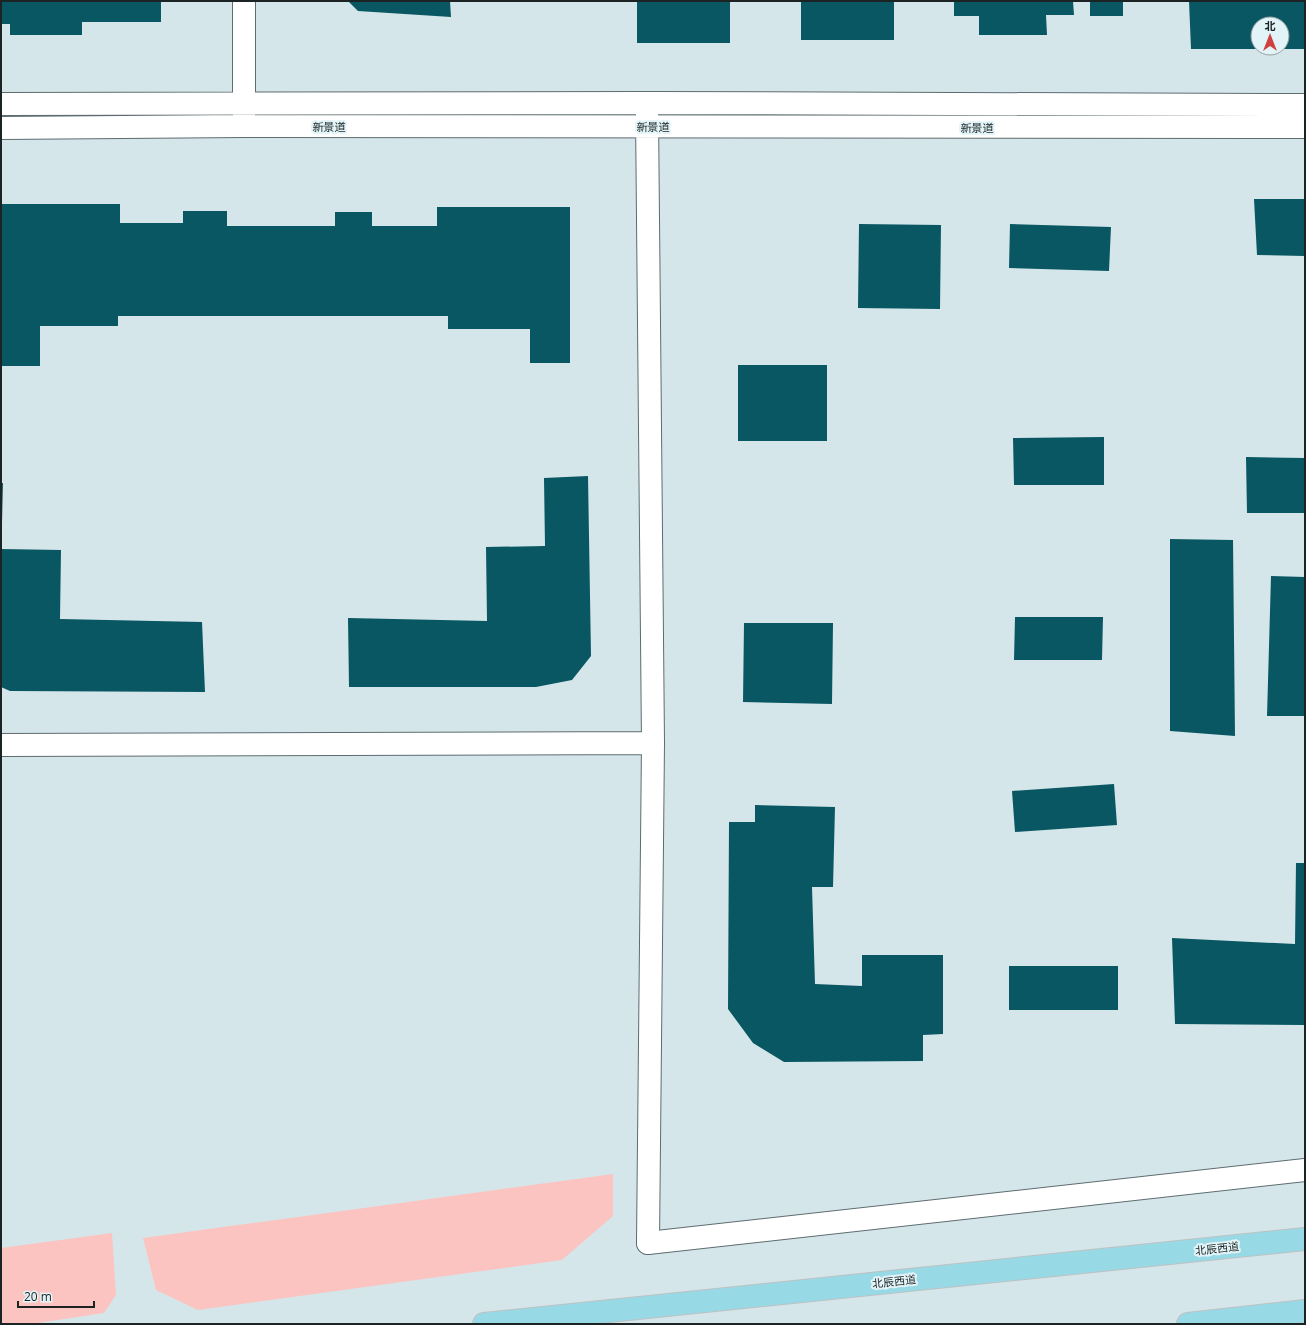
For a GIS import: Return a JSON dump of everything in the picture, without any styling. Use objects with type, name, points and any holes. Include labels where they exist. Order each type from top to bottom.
[{"type":"main road","name":"北辰西道","points":[[484,1324],[1305,1239]]},
{"type":"main road","points":[[1188,1324],[1305,1311]]},
{"type":"street","points":[[244,1],[244,126]]},
{"type":"street","points":[[647,103],[652,743],[648,1243],[1305,1170]]},
{"type":"street","name":"新景道","points":[[1,104],[647,103],[1305,105]]},
{"type":"street","name":"新景道","points":[[1,128],[244,126],[1305,126]]},
{"type":"street","points":[[1,745],[652,743]]},
{"type":"shaded area","points":[[613,1174],[613,1216],[562,1260],[198,1310],[156,1290],[143,1238]]},
{"type":"shaded area","points":[[112,1233],[116,1295],[104,1313],[31,1324],[1,1324],[1,1248]]},
{"type":"building","points":[[1,1],[161,1],[161,22],[82,22],[82,35],[10,35],[10,24],[1,24]]},
{"type":"building","points":[[348,1],[450,1],[451,17],[358,11]]},
{"type":"building","points":[[637,1],[730,1],[730,43],[637,43]]},
{"type":"building","points":[[801,1],[894,1],[894,40],[801,40]]},
{"type":"building","points":[[954,1],[1073,1],[1074,15],[1046,15],[1047,35],[979,35],[979,16],[954,16]]},
{"type":"building","points":[[1090,1],[1123,1],[1123,16],[1090,16]]},
{"type":"building","points":[[1189,1],[1305,1],[1305,49],[1290,49],[1290,16],[1250,16],[1250,49],[1191,49]]},
{"type":"building","points":[[1254,199],[1305,199],[1305,256],[1257,255]]},
{"type":"building","points":[[1,204],[120,204],[120,223],[183,223],[183,211],[227,211],[227,226],[335,226],[335,212],[372,212],[372,226],[437,226],[437,207],[570,207],[570,363],[530,363],[530,329],[448,329],[448,316],[118,316],[118,326],[40,326],[40,366],[1,366]]},
{"type":"building","points":[[859,224],[941,225],[940,309],[858,308]]},
{"type":"building","points":[[1010,224],[1111,227],[1109,271],[1009,268]]},
{"type":"building","points":[[738,365],[827,365],[827,441],[738,441]]},
{"type":"building","points":[[1104,437],[1104,485],[1014,485],[1013,438]]},
{"type":"building","points":[[1246,457],[1305,458],[1305,513],[1247,513]]},
{"type":"building","points":[[588,476],[591,656],[572,680],[536,687],[349,687],[348,618],[487,621],[486,547],[545,546],[544,478]]},
{"type":"building","points":[[1,483],[3,483],[2,523],[1,523]]},
{"type":"building","points":[[1170,539],[1233,540],[1235,736],[1170,731]]},
{"type":"building","points":[[1,549],[61,550],[60,619],[202,622],[205,692],[10,691],[1,687]]},
{"type":"building","points":[[1271,576],[1305,577],[1305,716],[1267,716]]},
{"type":"building","points":[[1015,617],[1103,617],[1102,660],[1014,660]]},
{"type":"building","points":[[744,623],[833,623],[832,704],[743,702]]},
{"type":"building","points":[[1114,784],[1117,825],[1015,832],[1012,791]]},
{"type":"building","points":[[755,805],[835,807],[833,887],[812,887],[815,984],[862,986],[862,955],[943,955],[943,1034],[923,1035],[923,1061],[784,1062],[753,1043],[728,1009],[729,822],[755,822]]},
{"type":"building","points":[[1296,863],[1305,863],[1305,1025],[1175,1024],[1172,938],[1295,944]]},
{"type":"building","points":[[1009,966],[1118,966],[1118,1010],[1009,1010]]}]
